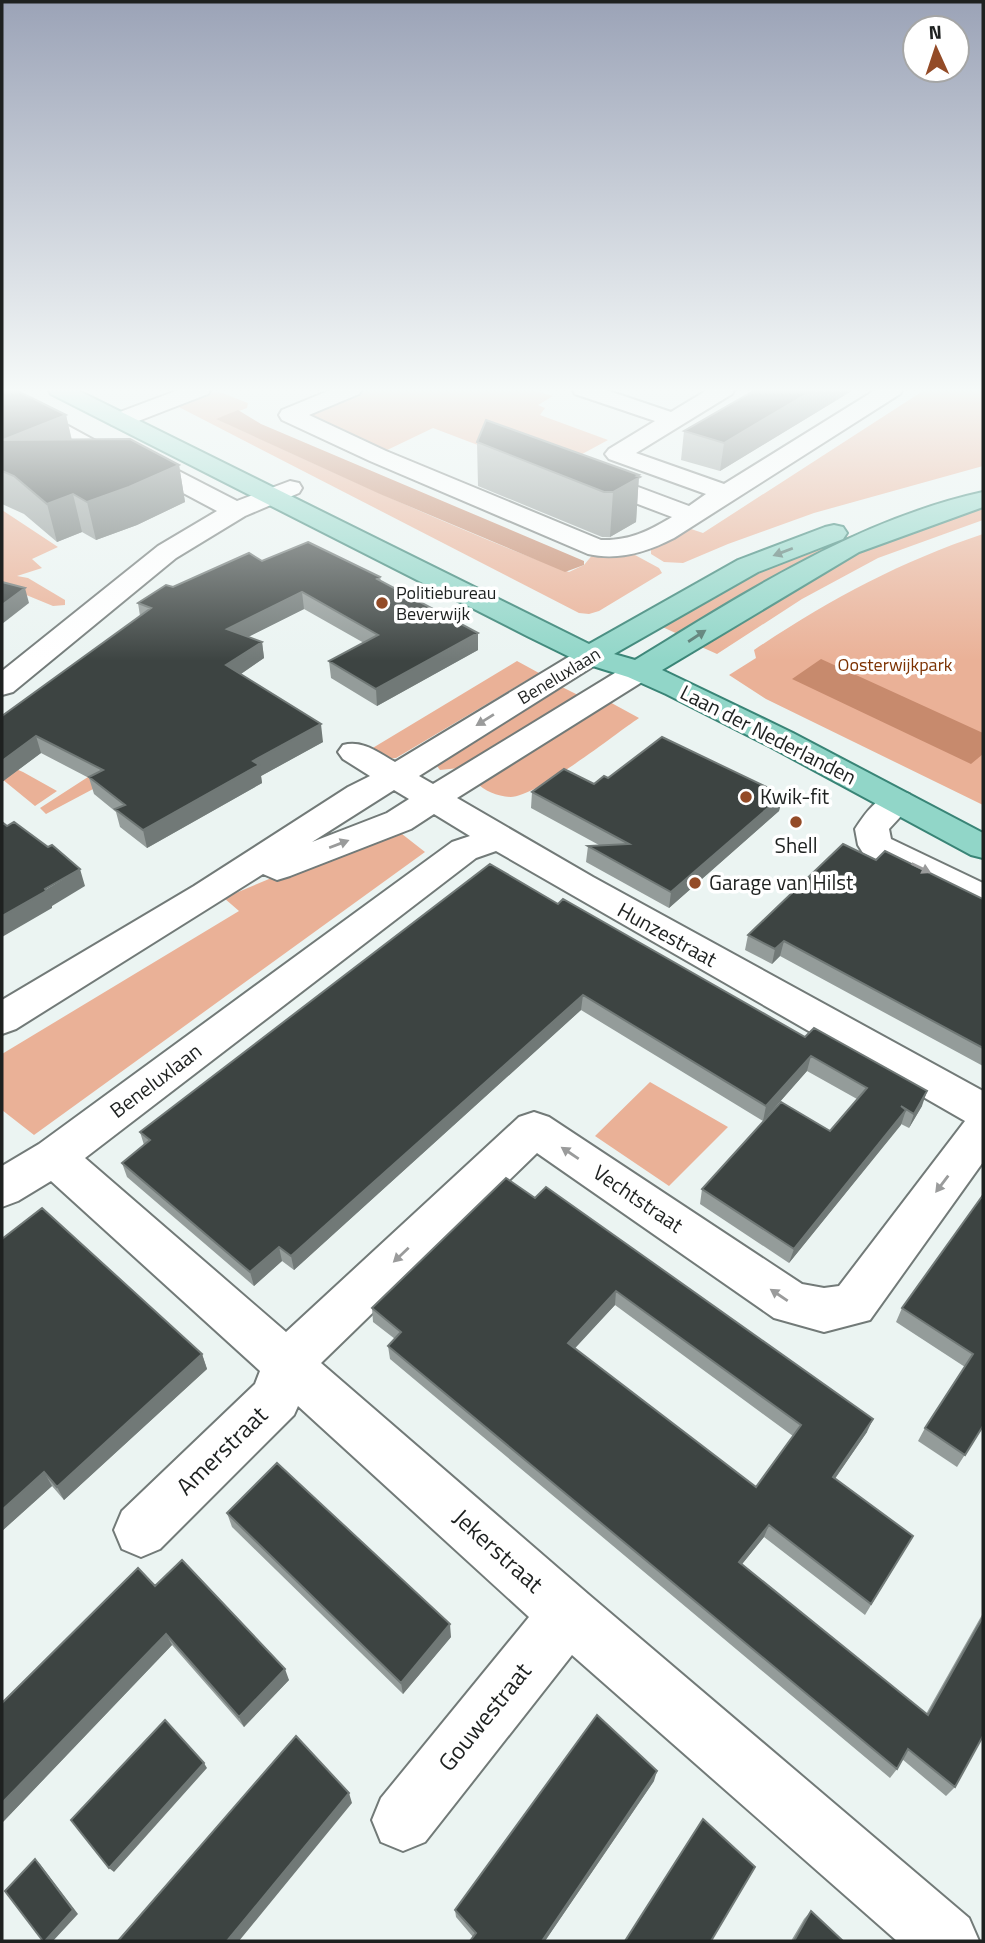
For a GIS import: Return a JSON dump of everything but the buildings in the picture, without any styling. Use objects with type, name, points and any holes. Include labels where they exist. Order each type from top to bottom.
[{"type":"main road","name":"Laan der Nederlanden","points":[[257,480],[598,652],[782,740],[983,847]]},
{"type":"main road","name":"Beneluxlaan","points":[[639,671],[731,614],[850,546],[983,499]]},
{"type":"main road","name":"Beneluxlaan","points":[[598,652],[748,565],[847,528],[936,514]]},
{"type":"street","points":[[176,480],[236,512]]},
{"type":"street","points":[[434,480],[597,548],[614,550],[654,541],[747,480]]},
{"type":"street","points":[[596,480],[689,516]]},
{"type":"street","points":[[689,480],[726,493]]},
{"type":"street","points":[[2,687],[167,552],[236,512],[281,492]]},
{"type":"street","points":[[2,654],[49,617],[89,616]]},
{"type":"street","name":"Beneluxlaan","points":[[2,1019],[207,895],[360,794],[397,775],[598,652]]},
{"type":"street","name":"Beneluxlaan","points":[[207,895],[399,821],[639,671]]},
{"type":"street","name":"Hunzestraat","points":[[354,752],[434,797],[498,838],[983,1111]]},
{"type":"street","points":[[897,802],[882,815],[872,829],[875,845],[983,898]]},
{"type":"street","name":"Beneluxlaan","points":[[2,1188],[54,1157],[464,850],[498,838]]},
{"type":"street","name":"Vechtstraat","points":[[287,1363],[534,1129],[791,1303],[824,1310],[853,1304],[983,1129]]},
{"type":"street","name":"Jekerstraat","points":[[54,1157],[568,1614],[946,1941]]},
{"type":"street","name":"Amerstraat","points":[[141,1530],[276,1398],[287,1363]]},
{"type":"street","name":"Gouwestraat","points":[[402,1820],[568,1614]]},
{"type":"green space","points":[[320,480],[351,480],[480,537],[569,572],[584,565],[594,553],[635,555],[659,568],[662,573],[599,611],[579,613]]},
{"type":"green space","points":[[786,480],[934,480],[814,513],[683,563],[664,562],[651,554],[651,547],[688,528],[703,533]]},
{"type":"green space","points":[[983,507],[983,520],[878,558],[802,599],[717,654],[697,645],[861,550],[917,528]]},
{"type":"green space","points":[[2,510],[58,547],[32,559],[42,568],[17,576],[28,578],[65,600],[65,605],[53,606],[2,585]]},
{"type":"green space","points":[[866,531],[871,534],[680,635],[658,625],[745,576],[812,548]]},
{"type":"green space","name":"Oosterwijkpark","points":[[983,534],[983,805],[766,699],[729,675],[756,658],[754,650],[836,599],[922,557]]},
{"type":"green space","points":[[517,661],[539,673],[396,758],[386,759],[371,749]]},
{"type":"green space","points":[[562,687],[580,696],[459,768],[440,770],[437,766],[437,760]]},
{"type":"green space","points":[[606,700],[639,718],[555,777],[522,795],[510,797],[500,796],[476,782]]},
{"type":"green space","points":[[173,722],[193,736],[46,814],[40,808]]},
{"type":"green space","points":[[2,763],[57,791],[35,806],[2,779]]},
{"type":"green space","points":[[402,834],[425,852],[34,1135],[2,1110],[2,1054],[239,911],[224,898],[281,874]]},
{"type":"green space","points":[[650,1082],[728,1127],[669,1186],[595,1136]]},
{"type":"shaded area","points":[[349,480],[392,480],[584,561],[584,565],[565,572]]},
{"type":"shaded area","points":[[821,659],[983,733],[983,754],[971,764],[792,679]]},
{"type":"place","name":"Politiebureau Beverwijk","points":[[382,603]]},
{"type":"place","name":"Kwik-fit","points":[[746,797]]},
{"type":"place","name":"Shell","points":[[796,822]]},
{"type":"place","name":"Garage van Hilst","points":[[695,883]]}]
